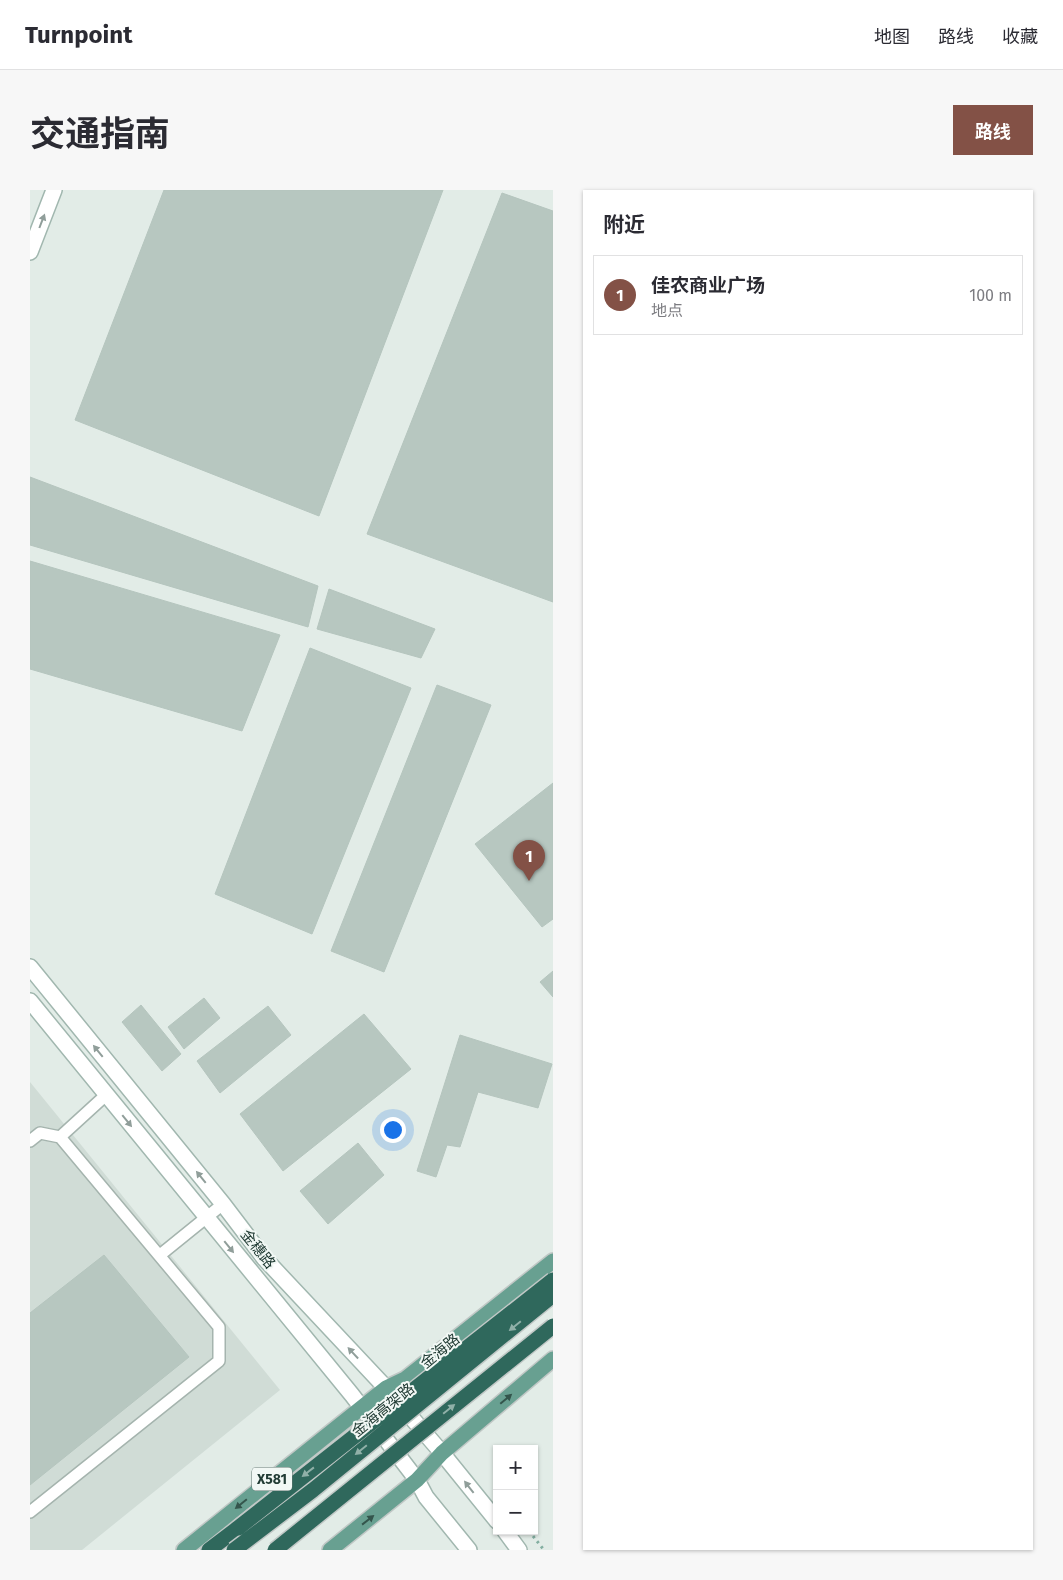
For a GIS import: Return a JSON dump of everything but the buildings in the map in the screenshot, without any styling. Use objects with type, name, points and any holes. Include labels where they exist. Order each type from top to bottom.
[{"type":"highway","points":[[209,1550],[553,1280]]},
{"type":"highway","name":"金海高架路","points":[[234,1550],[313,1490],[553,1296]]},
{"type":"highway","points":[[275,1550],[553,1326]]},
{"type":"main road","name":"金海路","points":[[184,1550],[386,1388],[405,1379],[553,1261]]},
{"type":"main road","points":[[330,1550],[417,1480],[442,1453],[553,1359]]},
{"type":"street","points":[[30,252],[54,190]]},
{"type":"street","name":"金穗路","points":[[30,967],[223,1204],[264,1258],[386,1388],[493,1516]]},
{"type":"street","name":"金穗路","points":[[30,1001],[361,1408],[417,1480],[426,1497],[469,1550]]},
{"type":"street","points":[[507,1535],[519,1550]]},
{"type":"lane","points":[[60,1137],[106,1095]]},
{"type":"lane","points":[[30,1141],[40,1133],[60,1137],[219,1327],[219,1361],[30,1512]]},
{"type":"lane","points":[[160,1255],[223,1204]]},
{"type":"path","points":[[533,1535],[544,1550]]},
{"type":"shaded area","points":[[30,1082],[280,1390],[82,1550],[30,1550]]},
{"type":"place","name":"佳农商业广场","points":[[529,881]]}]
